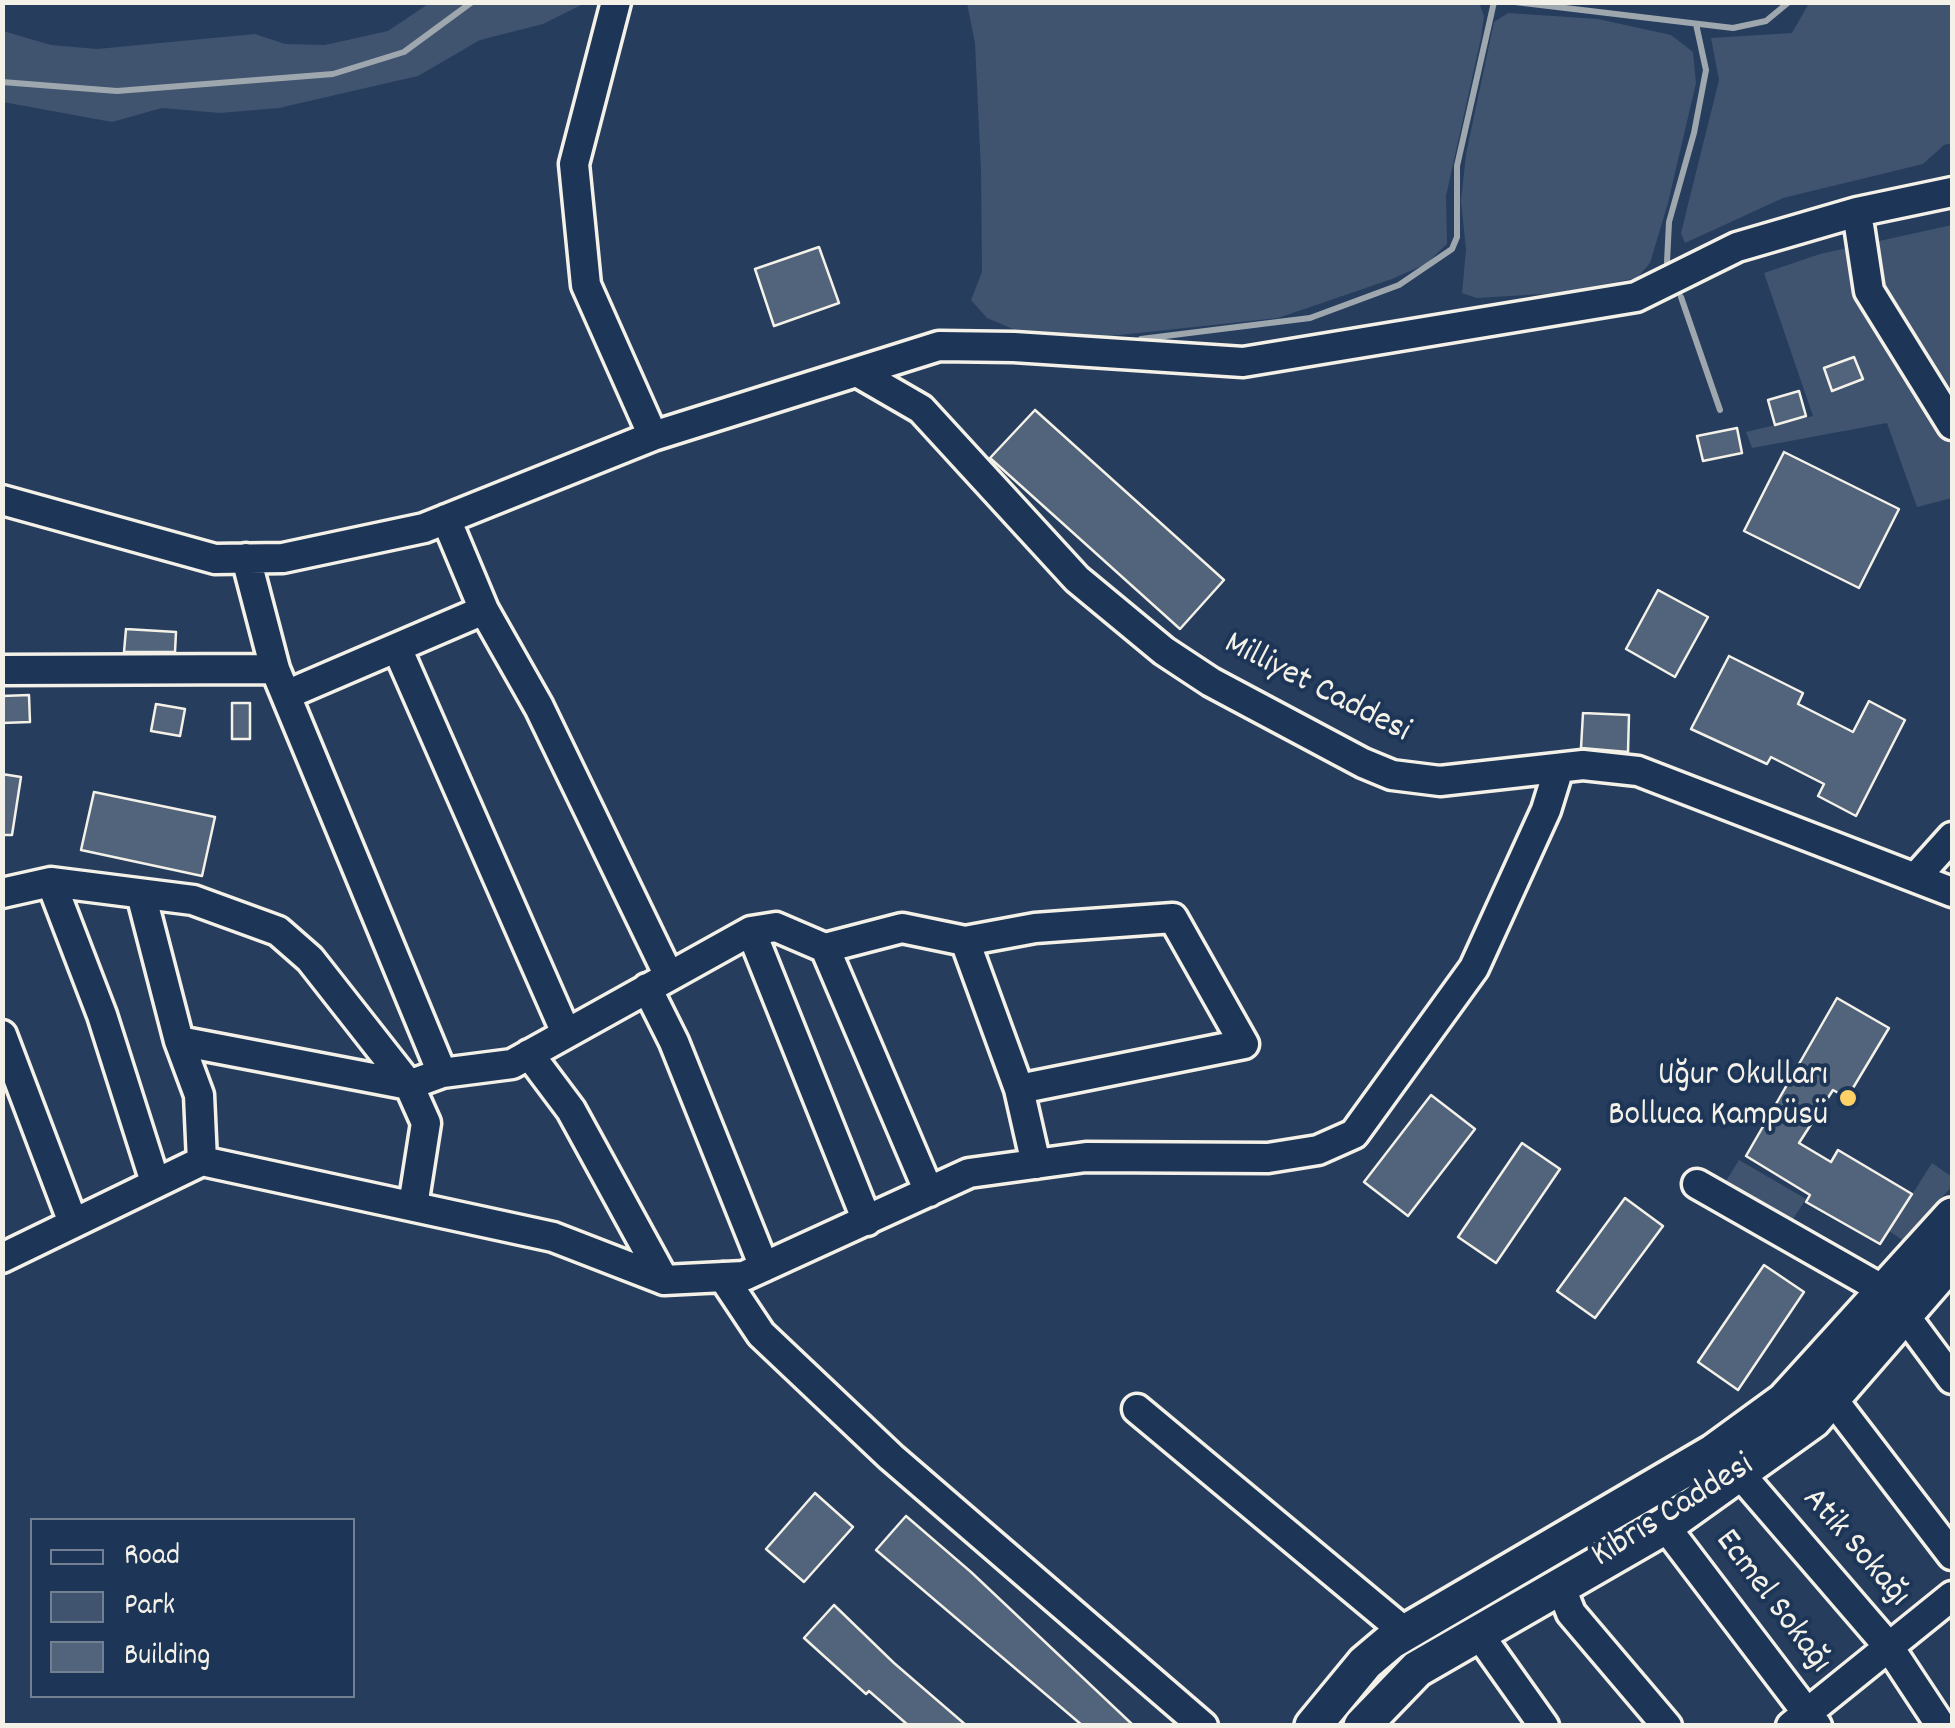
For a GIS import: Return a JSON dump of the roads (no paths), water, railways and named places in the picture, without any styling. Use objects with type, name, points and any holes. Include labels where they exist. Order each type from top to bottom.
[{"type":"main road","points":[[1314,1726],[1366,1662],[1406,1632],[1743,1434],[1896,1304],[1952,1216]]},
{"type":"main road","name":"Kıbrıs Caddesi","points":[[1376,1720],[1417,1668],[1665,1526],[1834,1401],[1896,1304],[1952,1260]]},
{"type":"street","points":[[616,2],[574,164],[586,285],[653,436]]},
{"type":"street","points":[[2,500],[215,559],[284,558],[446,519],[653,436],[939,346],[1243,362],[1636,298],[1737,247],[1857,212],[1952,192]]},
{"type":"street","points":[[1857,212],[1869,291],[1952,425]]},
{"type":"street","name":"Milliyet Caddesi","points":[[857,372],[920,409],[1077,578],[1164,651],[1211,682],[1392,775],[1440,780],[1608,765],[1638,772],[1952,892]]},
{"type":"street","points":[[446,519],[484,610],[538,707],[658,982],[674,1042],[764,1267]]},
{"type":"street","points":[[246,558],[280,682],[442,1074]]},
{"type":"street","points":[[2,670],[280,682],[397,648],[484,610]]},
{"type":"street","points":[[397,648],[566,1033]]},
{"type":"street","points":[[2,1258],[72,1220],[202,1160],[553,1237],[664,1280],[744,1276],[969,1173],[1086,1157],[1268,1158],[1318,1150],[1354,1134],[1474,968],[1546,810],[1560,768]]},
{"type":"street","points":[[1916,876],[1952,838]]},
{"type":"street","points":[[51,882],[102,1014],[155,1182]]},
{"type":"street","points":[[2,894],[51,882],[193,900],[278,930],[310,959],[409,1085],[426,1123],[413,1206]]},
{"type":"street","points":[[141,894],[180,1041],[199,1095],[202,1160]]},
{"type":"street","points":[[180,1041],[409,1085],[442,1074],[512,1064],[750,930],[776,927],[825,948],[902,928],[964,941],[1036,928],[1173,918],[1244,1044],[1019,1089]]},
{"type":"street","points":[[750,930],[866,1221]]},
{"type":"street","points":[[964,941],[1019,1089],[1036,1164]]},
{"type":"street","points":[[825,948],[928,1192]]},
{"type":"street","points":[[2,1035],[72,1220]]},
{"type":"street","points":[[528,1054],[572,1110],[664,1280]]},
{"type":"street","points":[[1698,1184],[1896,1304],[1952,1378]]},
{"type":"street","points":[[723,1277],[761,1334],[891,1456],[1203,1726]]},
{"type":"street","points":[[1834,1401],[1952,1556]]},
{"type":"street","points":[[1138,1410],[1406,1632]]},
{"type":"street","name":"Atik Sokağı","points":[[1740,1474],[1889,1648],[1941,1726]]},
{"type":"street","name":"Ecmel Sokağı","points":[[1665,1526],[1805,1721]]},
{"type":"street","points":[[1560,1585],[1572,1612],[1668,1726]]},
{"type":"street","points":[[1805,1721],[1952,1596]]},
{"type":"street","points":[[1478,1633],[1544,1726]]},
{"type":"waterway","points":[[2,82],[117,91],[333,74],[404,52],[472,2]]},
{"type":"waterway","points":[[1141,339],[1310,318],[1399,285],[1452,249],[1457,237],[1457,166],[1494,2]]},
{"type":"waterway","points":[[1515,2],[1733,28],[1766,21],[1789,2]]},
{"type":"waterway","points":[[1667,262],[1669,222],[1694,133],[1706,70],[1696,24]]},
{"type":"waterway","points":[[1681,297],[1720,410]]},
{"type":"place","name":"Uğur Okulları Bolluca Kampüsü","points":[[1848,1098]]}]
